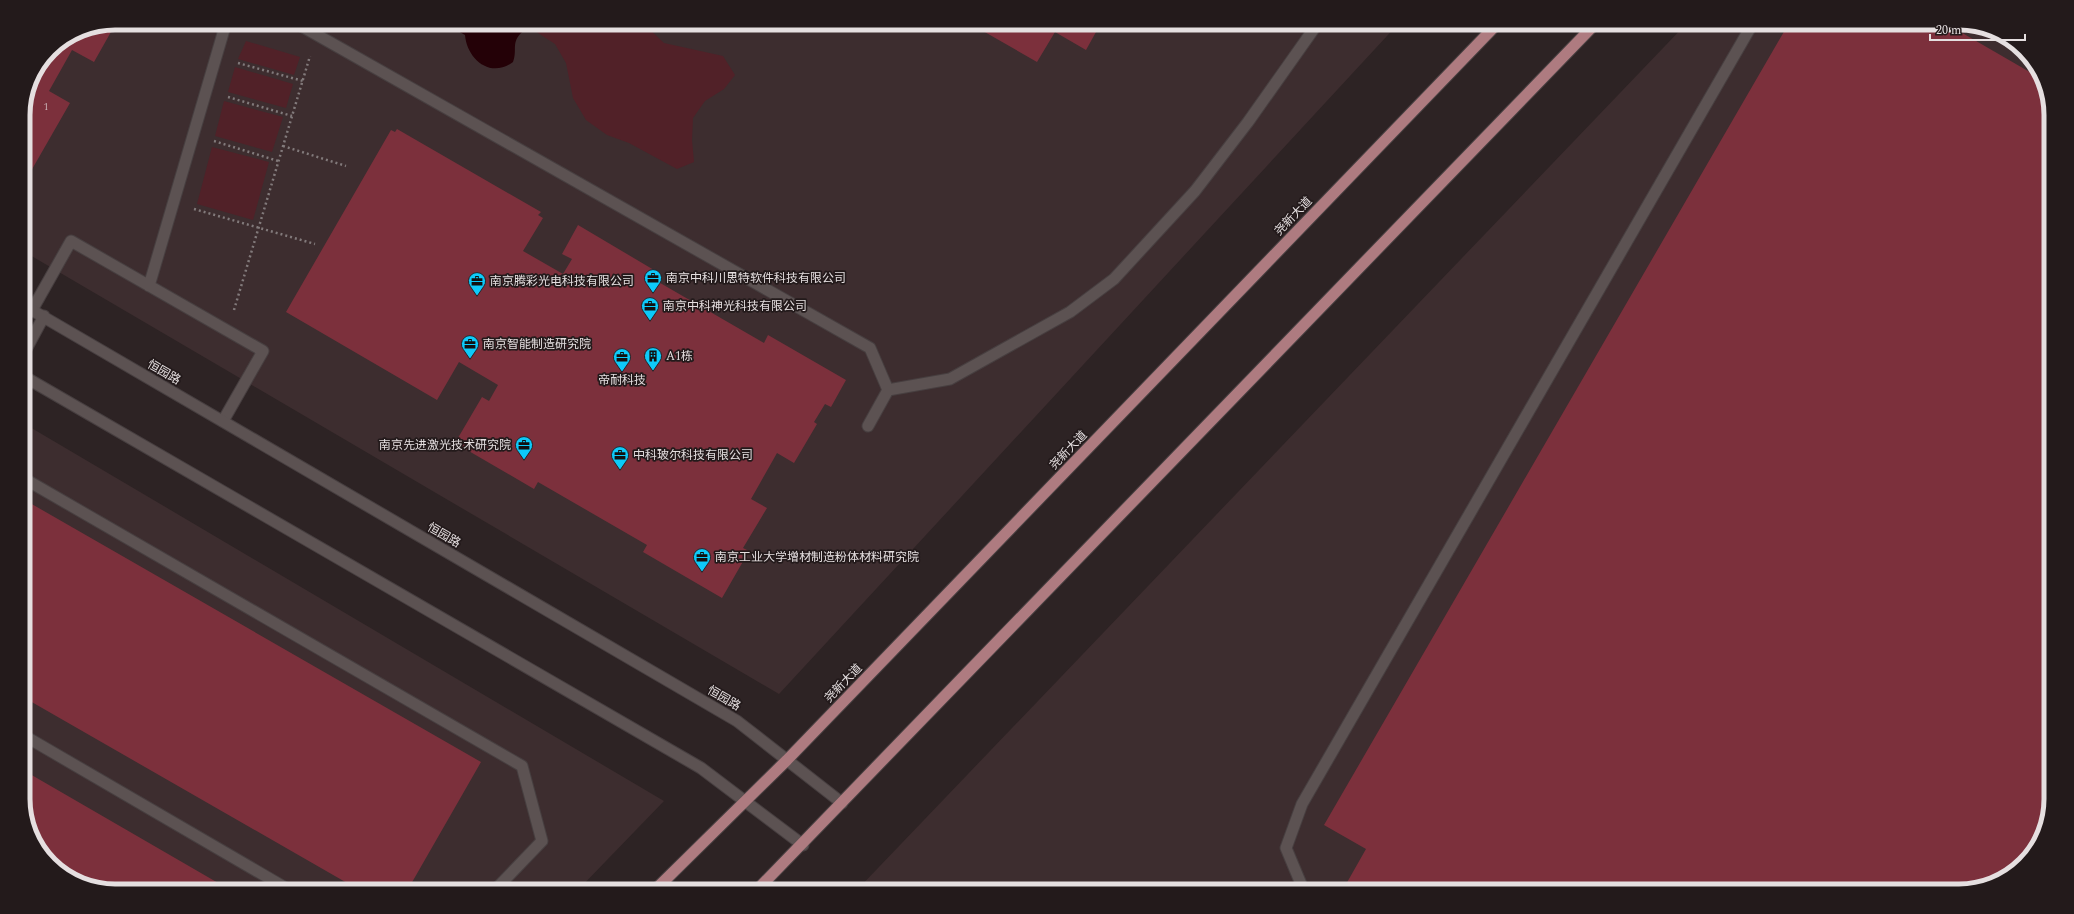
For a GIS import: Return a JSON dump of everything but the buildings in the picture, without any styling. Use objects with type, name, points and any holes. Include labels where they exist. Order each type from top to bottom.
[{"type":"main road","name":"尧新大道","points":[[661,884],[787,760],[1491,30]]},
{"type":"main road","points":[[763,884],[803,845],[1589,30]]},
{"type":"street","points":[[149,286],[224,30]]},
{"type":"street","points":[[308,30],[870,348],[888,390]]},
{"type":"street","points":[[888,390],[950,379],[1070,312],[1114,279],[1195,191],[1248,122],[1313,30]]},
{"type":"street","points":[[1301,884],[1286,848],[1302,804],[1749,30]]},
{"type":"street","points":[[30,304],[71,241],[263,351],[223,421]]},
{"type":"street","name":"恒园路","points":[[30,308],[737,721],[842,803]]},
{"type":"street","points":[[30,342],[44,316]]},
{"type":"street","points":[[30,380],[701,768],[803,845]]},
{"type":"street","points":[[868,426],[888,390]]},
{"type":"street","points":[[30,482],[522,766],[542,841],[501,884]]},
{"type":"street","points":[[30,739],[280,884]]},
{"type":"path","points":[[228,331],[316,35]]},
{"type":"path","points":[[238,63],[303,81]]},
{"type":"path","points":[[226,96],[292,116]]},
{"type":"path","points":[[213,140],[278,161]]},
{"type":"path","points":[[283,146],[346,166]]},
{"type":"path","points":[[192,208],[316,244]]},
{"type":"shaded area","points":[[110,30],[1393,30],[779,694],[30,255],[30,110],[33,93],[41,73],[48,63],[55,55],[73,41],[88,35]]},
{"type":"shaded area","points":[[456,30],[536,30],[523,31],[515,43],[513,62],[504,67],[496,68],[481,64],[475,59],[470,52],[465,35]]},
{"type":"shaded area","points":[[650,30],[664,43],[723,56],[735,75],[724,89],[705,101],[693,118],[692,140],[694,162],[677,169],[629,143],[607,135],[586,120],[573,98],[566,63],[555,44],[535,31]]},
{"type":"shaded area","points":[[1680,30],[1970,31],[2001,41],[2019,55],[2033,73],[2041,93],[2044,110],[2044,804],[2041,821],[2033,841],[2019,859],[2006,870],[1981,881],[1959,884],[863,884]]},
{"type":"shaded area","points":[[246,41],[300,57],[294,75],[238,59]]},
{"type":"shaded area","points":[[235,67],[293,84],[286,108],[228,92]]},
{"type":"shaded area","points":[[224,101],[283,117],[272,152],[215,136]]},
{"type":"shaded area","points":[[212,147],[269,162],[253,220],[197,204]]},
{"type":"shaded area","points":[[30,427],[664,801],[584,884],[115,884],[99,882],[73,873],[55,859],[41,841],[35,826],[30,804]]},
{"type":"place","name":"南京中科川思特软件科技有限公司","points":[[653,293]]},
{"type":"place","name":"南京腾彩光电科技有限公司","points":[[477,296]]},
{"type":"place","name":"南京中科神光科技有限公司","points":[[650,321]]},
{"type":"place","name":"南京智能制造研究院","points":[[470,359]]},
{"type":"place","name":"A1栋","points":[[653,371]]},
{"type":"place","name":"帝耐科技","points":[[622,372]]},
{"type":"place","name":"南京先进激光技术研究院","points":[[524,460]]},
{"type":"place","name":"中科玻尔科技有限公司","points":[[620,470]]},
{"type":"place","name":"南京工业大学增材制造粉体材料研究院","points":[[702,572]]}]
